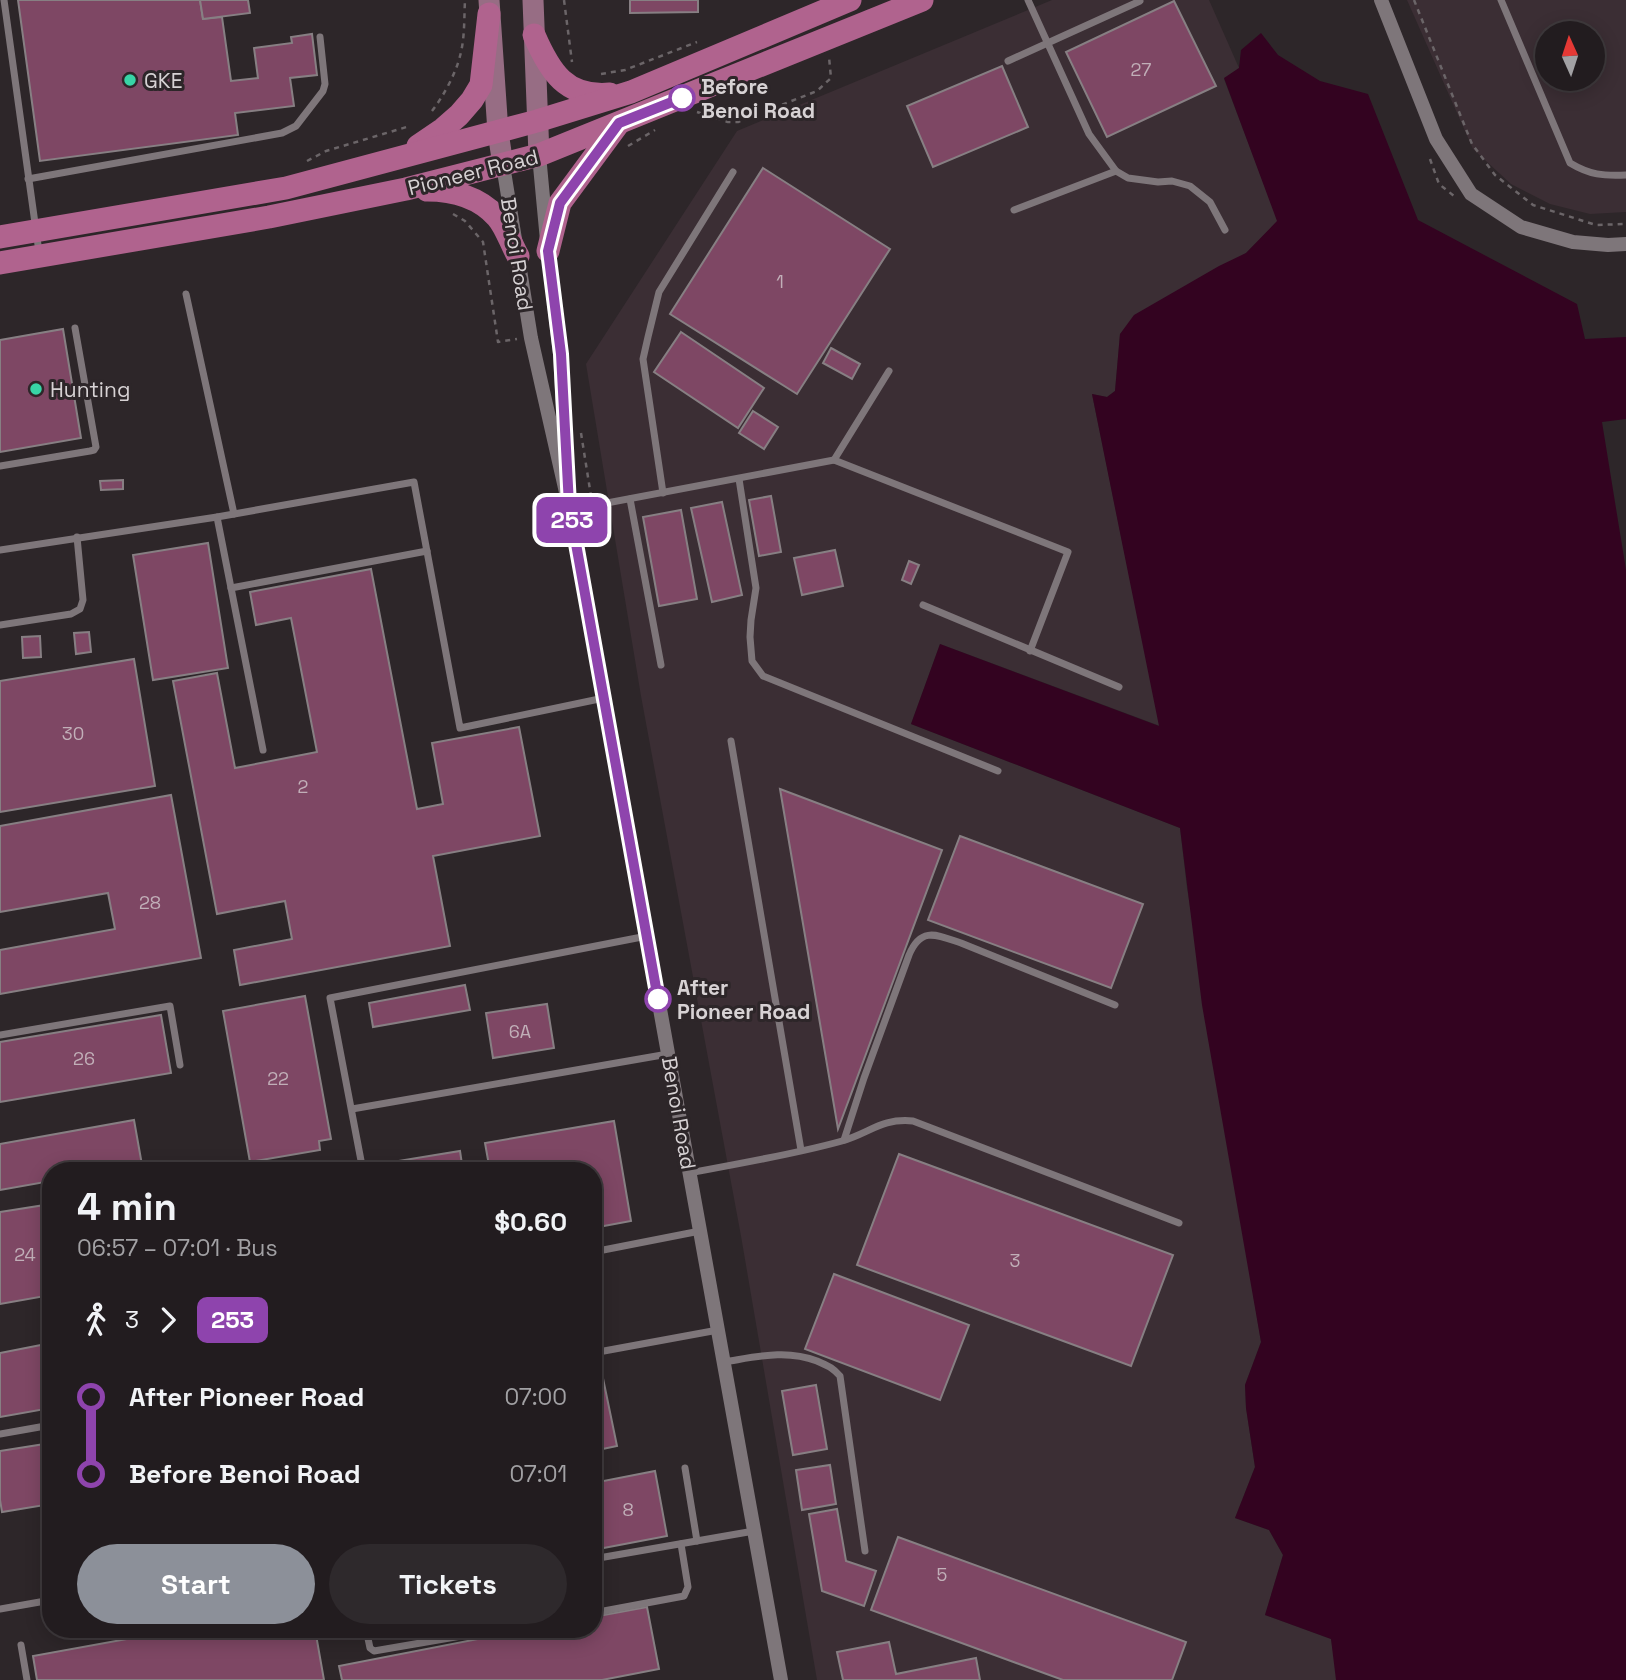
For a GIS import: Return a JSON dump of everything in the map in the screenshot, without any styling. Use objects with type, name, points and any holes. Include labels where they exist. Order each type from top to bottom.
[{"type":"main road","name":"Benoi Road","points":[[533,0],[539,155]]},
{"type":"main road","name":"Pioneer Road","points":[[0,237],[286,188],[498,132],[631,92],[850,0]]},
{"type":"main road","name":"Pioneer Road","points":[[0,263],[269,217],[406,189],[539,155],[922,0]]},
{"type":"main road","name":"Benoi Road","points":[[489,7],[503,165]]},
{"type":"main road","points":[[401,157],[459,115],[481,85],[489,7]]},
{"type":"main road","points":[[534,35],[545,60],[564,84],[584,93],[598,95],[631,92]]},
{"type":"main road","points":[[548,251],[560,203],[619,123]]},
{"type":"main road","points":[[406,189],[456,192],[478,202],[497,218],[518,256]]},
{"type":"street","points":[[1381,0],[1436,139],[1471,194],[1521,227],[1573,242],[1626,244]]},
{"type":"street","name":"Benoi Road","points":[[539,155],[561,354],[569,508]]},
{"type":"street","name":"Benoi Road","points":[[503,165],[531,338],[569,508],[781,1680]]},
{"type":"lane","points":[[4,0],[40,257]]},
{"type":"lane","points":[[1028,0],[1089,134],[1116,171],[1128,178],[1172,181],[1189,186],[1210,201],[1225,230]]},
{"type":"lane","points":[[1501,0],[1570,163],[1584,171],[1603,176],[1626,175]]},
{"type":"lane","points":[[1007,61],[1140,1]]},
{"type":"lane","points":[[28,179],[282,133],[296,125],[323,91],[325,84],[320,37]]},
{"type":"lane","points":[[1014,211],[1116,171]]},
{"type":"lane","points":[[663,493],[643,359],[659,292],[733,172]]},
{"type":"lane","points":[[187,294],[234,514]]},
{"type":"lane","points":[[0,466],[90,451],[96,447],[75,328]]},
{"type":"lane","points":[[834,460],[889,371]]},
{"type":"lane","points":[[569,508],[593,506],[834,460],[1068,552],[1030,651]]},
{"type":"lane","points":[[739,479],[756,588],[750,637],[752,661],[763,676],[998,771]]},
{"type":"lane","points":[[0,550],[216,517],[414,482],[460,728],[604,698]]},
{"type":"lane","points":[[630,499],[661,665]]},
{"type":"lane","points":[[216,517],[263,750]]},
{"type":"lane","points":[[0,625],[71,614],[80,609],[83,600],[77,537]]},
{"type":"lane","points":[[231,588],[427,551]]},
{"type":"lane","points":[[923,605],[1119,687]]},
{"type":"lane","points":[[731,741],[801,1150]]},
{"type":"lane","points":[[844,1140],[909,955],[919,938],[937,935],[961,943],[1115,1004]]},
{"type":"lane","points":[[361,1162],[330,998],[647,936]]},
{"type":"lane","points":[[0,1035],[170,1006],[180,1065]]},
{"type":"lane","points":[[352,1109],[668,1054]]},
{"type":"lane","points":[[690,1173],[844,1140],[883,1123],[913,1121],[1179,1223]]},
{"type":"lane","points":[[602,1250],[700,1231]]},
{"type":"lane","points":[[602,1351],[718,1331]]},
{"type":"lane","points":[[724,1362],[775,1354],[794,1354],[832,1367],[839,1376],[865,1551]]},
{"type":"lane","points":[[0,1434],[42,1427]]},
{"type":"lane","points":[[685,1468],[697,1541]]},
{"type":"lane","points":[[602,1557],[754,1531]]},
{"type":"lane","points":[[602,1611],[684,1596],[688,1587],[681,1544]]},
{"type":"lane","points":[[0,1609],[42,1602]]},
{"type":"lane","points":[[368,1638],[370,1648],[374,1651],[450,1638]]},
{"type":"lane","points":[[21,1645],[27,1680]]},
{"type":"path","points":[[425,117],[441,98],[460,58],[465,0]]},
{"type":"path","points":[[564,0],[572,64]]},
{"type":"path","points":[[1414,0],[1472,144],[1495,175],[1533,205],[1596,225],[1626,224]]},
{"type":"path","points":[[596,74],[625,70],[706,38]]},
{"type":"path","points":[[687,115],[697,112],[728,122],[738,122],[817,91],[831,78],[828,39]]},
{"type":"path","points":[[303,163],[326,151],[416,124]]},
{"type":"path","points":[[621,150],[655,130]]},
{"type":"path","points":[[444,208],[465,221],[483,242],[498,342],[531,338]]},
{"type":"path","points":[[579,424],[593,506]]},
{"type":"shaded area","points":[[1052,0],[1209,0],[1239,68],[1224,79],[1278,221],[1246,253],[1120,334],[1115,391],[1107,397],[1092,394],[1160,726],[940,644],[911,724],[1180,828],[1187,888],[1261,1342],[1245,1385],[1255,1467],[1235,1518],[1269,1530],[1283,1555],[1265,1615],[1331,1639],[1338,1680],[817,1680],[741,1236],[641,696],[586,364],[737,131]]},
{"type":"shaded area","points":[[1407,0],[1626,0],[1626,212],[1590,214],[1550,204],[1511,184],[1473,149]]},
{"type":"shaded area","points":[[1261,33],[1278,55],[1320,81],[1368,94],[1418,220],[1577,304],[1585,339],[1626,337],[1626,419],[1602,422],[1626,570],[1626,1680],[1336,1680],[1331,1639],[1265,1615],[1283,1555],[1269,1530],[1235,1518],[1255,1467],[1245,1385],[1261,1342],[1202,1005],[1180,828],[911,724],[940,644],[1159,726],[1092,394],[1107,397],[1115,391],[1120,334],[1134,315],[1246,253],[1277,221],[1224,78],[1239,68],[1241,50]]},
{"type":"building","name":"GKE","points":[[18,0],[200,0],[203,19],[222,17],[231,81],[258,78],[254,48],[292,43],[291,37],[312,34],[317,75],[290,78],[294,106],[235,113],[238,135],[40,161]]},
{"type":"building","points":[[200,0],[248,0],[250,13],[203,19]]},
{"type":"building","points":[[630,0],[698,0],[698,12],[630,13]]},
{"type":"building","points":[[1174,1],[1216,86],[1107,137],[1066,52]]},
{"type":"building","points":[[1002,66],[1028,127],[933,167],[907,106]]},
{"type":"building","points":[[763,168],[890,249],[797,394],[670,314]]},
{"type":"building","name":"Hunting","points":[[63,329],[81,438],[0,452],[0,340]]},
{"type":"building","points":[[681,332],[764,388],[738,428],[654,372]]},
{"type":"building","points":[[831,348],[860,364],[852,379],[823,363]]},
{"type":"building","points":[[753,411],[778,427],[764,449],[739,433]]},
{"type":"building","points":[[123,480],[123,489],[101,490],[100,481]]},
{"type":"building","points":[[771,496],[781,552],[759,556],[749,500]]},
{"type":"building","points":[[722,502],[742,595],[712,602],[691,508]]},
{"type":"building","points":[[681,510],[697,599],[659,606],[643,517]]},
{"type":"building","points":[[208,543],[228,668],[153,680],[133,555]]},
{"type":"building","points":[[835,550],[843,586],[802,595],[794,558]]},
{"type":"building","points":[[909,561],[919,565],[911,584],[902,580]]},
{"type":"building","points":[[371,569],[417,809],[443,804],[432,743],[519,727],[540,836],[433,856],[450,946],[240,985],[234,950],[292,939],[285,901],[217,914],[173,681],[217,673],[235,768],[317,752],[291,618],[256,625],[250,592]]},
{"type":"building","points":[[89,632],[91,652],[76,654],[74,633]]},
{"type":"building","points":[[40,636],[41,657],[23,658],[22,637]]},
{"type":"building","points":[[134,659],[155,786],[0,812],[0,681]]},
{"type":"building","points":[[780,789],[942,850],[838,1129]]},
{"type":"building","points":[[171,795],[201,958],[0,994],[0,950],[115,929],[108,893],[0,912],[0,826]]},
{"type":"building","points":[[960,836],[1143,904],[1111,988],[928,920]]},
{"type":"building","points":[[465,985],[470,1010],[373,1027],[369,1003]]},
{"type":"building","points":[[305,996],[331,1139],[319,1141],[320,1150],[250,1162],[223,1011]]},
{"type":"building","points":[[547,1004],[554,1048],[493,1058],[486,1013]]},
{"type":"building","points":[[161,1015],[171,1073],[0,1102],[0,1042]]},
{"type":"building","points":[[134,1120],[141,1162],[42,1162],[42,1183],[0,1190],[0,1144]]},
{"type":"building","points":[[614,1121],[631,1221],[602,1226],[602,1162],[488,1162],[485,1143]]},
{"type":"building","points":[[460,1151],[462,1162],[392,1162]]},
{"type":"building","points":[[899,1154],[1173,1255],[1131,1366],[857,1265]]},
{"type":"building","points":[[42,1205],[42,1297],[0,1304],[0,1212]]},
{"type":"building","points":[[834,1274],[969,1325],[940,1400],[805,1349]]},
{"type":"building","points":[[42,1345],[42,1410],[0,1417],[0,1353]]},
{"type":"building","points":[[602,1374],[617,1446],[602,1449]]},
{"type":"building","points":[[816,1385],[827,1449],[793,1455],[782,1391]]},
{"type":"building","points":[[42,1444],[42,1505],[2,1512],[0,1451]]},
{"type":"building","points":[[830,1465],[836,1504],[802,1510],[796,1470]]},
{"type":"building","points":[[655,1471],[667,1536],[602,1548],[602,1481]]},
{"type":"building","points":[[837,1509],[846,1561],[876,1571],[864,1606],[822,1591],[809,1514]]},
{"type":"building","points":[[898,1537],[1186,1642],[1172,1680],[1063,1680],[871,1610]]},
{"type":"building","points":[[647,1607],[659,1669],[602,1680],[342,1680],[339,1666],[483,1638],[602,1638],[602,1615]]},
{"type":"building","points":[[132,1638],[317,1638],[324,1680],[37,1680],[33,1656]]},
{"type":"building","points":[[889,1642],[896,1674],[976,1658],[980,1680],[843,1680],[837,1652]]},
{"type":"bus line","name":"253","points":[[658,999],[569,505],[561,354],[548,251],[560,203],[619,123],[682,98]]},
{"type":"place","name":"GKE","points":[[130,80]]},
{"type":"place","name":"Before Benoi Road","points":[[682,98]]},
{"type":"place","name":"Hunting","points":[[36,389]]},
{"type":"place","name":"After Pioneer Road","points":[[658,999]]}]
